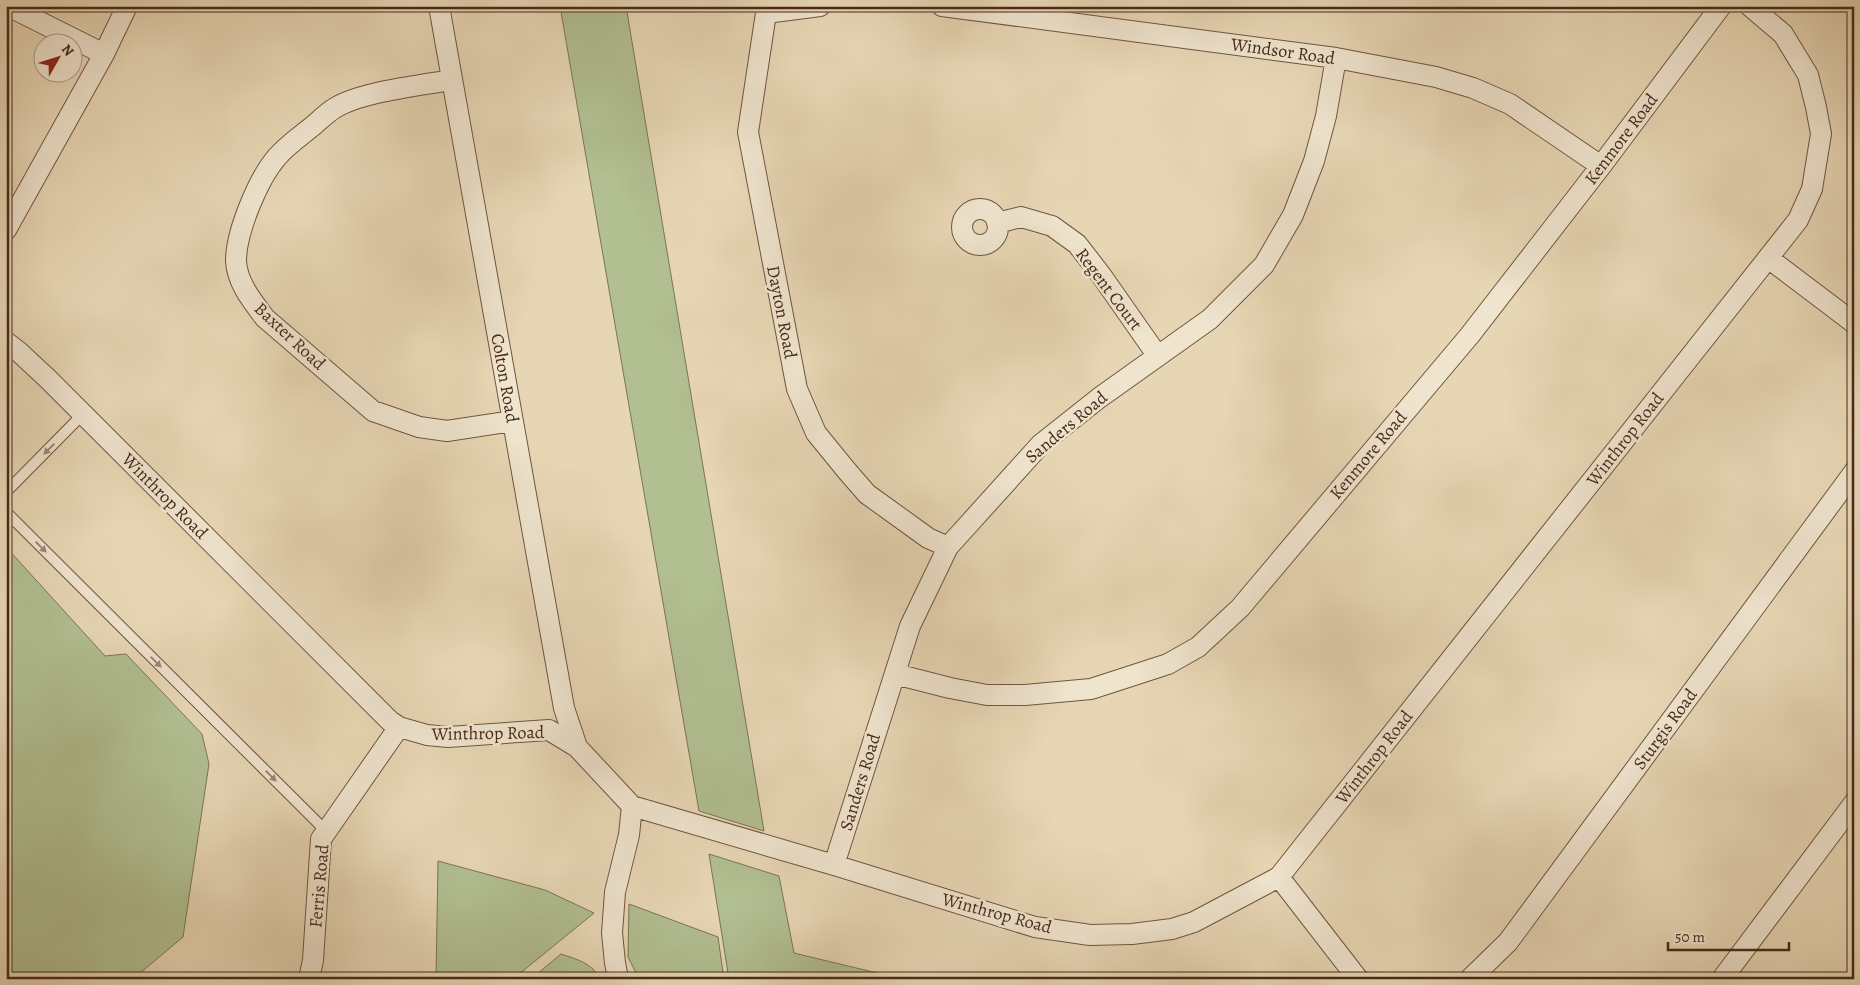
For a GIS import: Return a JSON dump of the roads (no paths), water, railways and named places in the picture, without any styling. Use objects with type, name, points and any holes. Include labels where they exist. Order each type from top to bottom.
[{"type":"street","points":[[8,6],[104,54]]},
{"type":"street","points":[[6,230],[104,54],[127,6]]},
{"type":"street","name":"Colton Road","points":[[439,6],[564,708],[577,748]]},
{"type":"street","points":[[765,10],[820,6]]},
{"type":"street","name":"Windsor Road","points":[[942,6],[1336,58],[1436,77],[1472,88],[1510,104],[1601,166]]},
{"type":"street","name":"Kenmore Road","points":[[894,674],[986,695],[1025,695],[1091,688],[1168,664],[1198,647],[1240,608],[1470,335],[1601,166],[1721,6]]},
{"type":"street","name":"Winthrop Road","points":[[6,342],[41,372],[390,721],[399,727],[427,735],[448,737],[549,730],[577,748],[632,806],[834,865],[1035,927],[1090,935],[1132,934],[1172,929],[1194,922],[1279,877],[1798,220],[1812,189],[1820,134],[1816,107],[1808,75],[1784,34],[1750,6]]},
{"type":"street","name":"Dayton Road","points":[[765,10],[748,132],[797,389],[816,433],[867,494],[928,538],[948,547]]},
{"type":"street","name":"Sanders Road","points":[[834,865],[910,626],[948,547],[1041,444],[1157,355],[1210,319],[1264,265],[1293,216],[1314,161],[1326,116],[1336,58]]},
{"type":"street","name":"Baxter Road","points":[[452,80],[364,96],[335,108],[300,136],[277,157],[256,190],[239,239],[236,262],[241,280],[252,301],[265,318],[373,411],[418,427],[446,431],[513,420]]},
{"type":"street","name":"Regent Court","points":[[997,222],[1021,217],[1052,226],[1077,244],[1157,355]]},
{"type":"street","points":[[1768,258],[1854,323]]},
{"type":"street","name":"Sturgis Road","points":[[1470,979],[1508,942],[1854,472]]},
{"type":"street","name":"Ferris Road","points":[[309,979],[313,960],[321,839],[399,727]]},
{"type":"street","points":[[1722,979],[1854,803]]},
{"type":"street","points":[[618,979],[612,933],[615,892],[630,835],[632,806]]},
{"type":"street","points":[[1279,877],[1358,979]]},
{"type":"lane","points":[[6,492],[83,414]]},
{"type":"lane","points":[[6,512],[326,832]]}]
